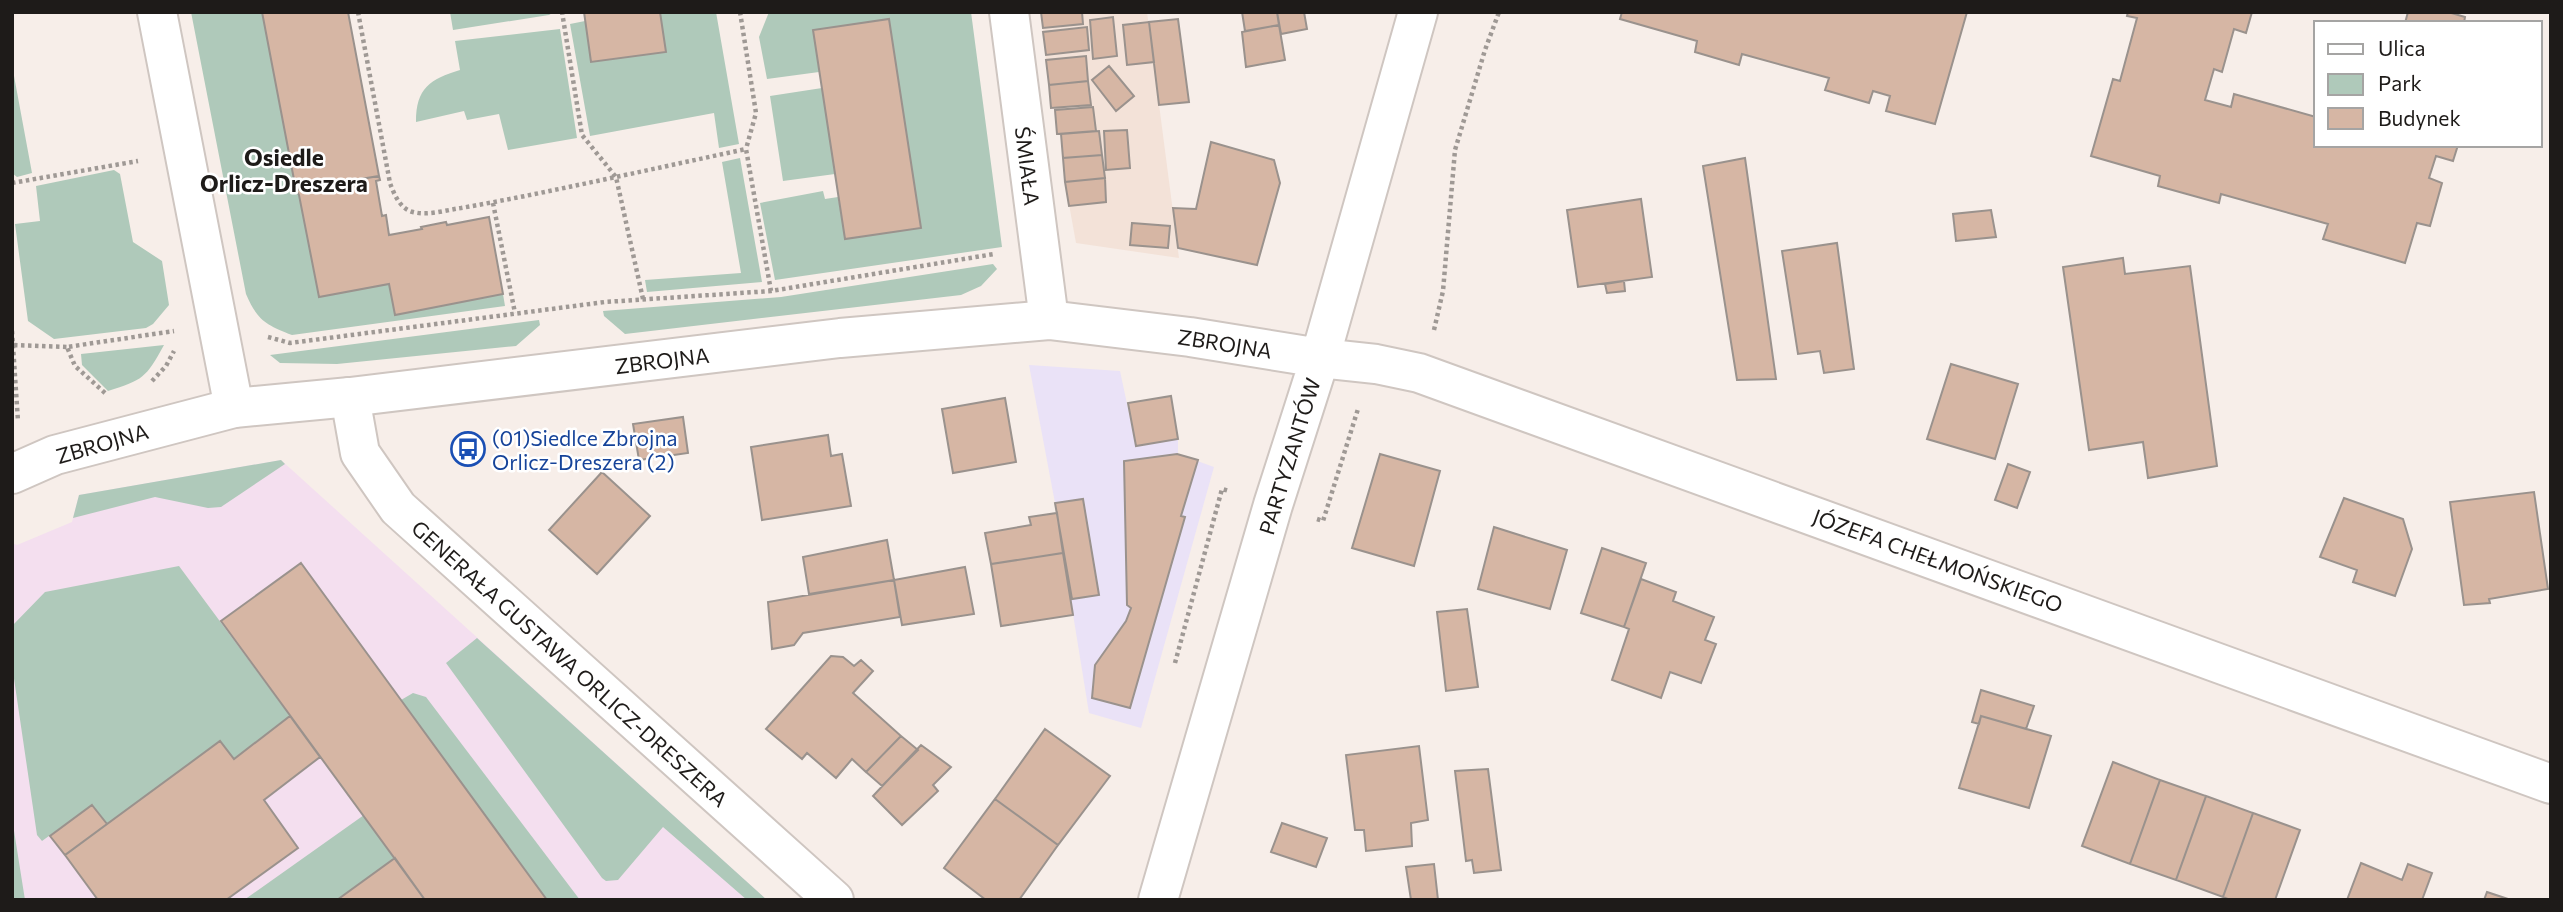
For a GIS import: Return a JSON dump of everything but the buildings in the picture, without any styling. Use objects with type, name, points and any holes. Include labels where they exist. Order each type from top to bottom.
[{"type":"street","points":[[157,12],[234,408]]},
{"type":"street","name":"ŚMIAŁA","points":[[1009,12],[1049,320]]},
{"type":"street","name":"PARTYZANTÓW","points":[[1158,900],[1273,505],[1320,358],[1418,12]]},
{"type":"street","name":"ZBROJNA","points":[[12,474],[54,455],[118,418],[350,397],[840,338],[1049,320],[1190,337],[1320,358]]},
{"type":"street","name":"JÓZEFA CHEŁMOŃSKIEGO","points":[[1320,358],[1376,364],[1419,373],[2551,784]]},
{"type":"street","name":"GENERAŁA GUSTAWA ORLICZ-DRESZERA","points":[[350,397],[360,453],[398,508],[834,900]]},
{"type":"path","points":[[358,12],[390,183],[399,202],[411,212],[426,214],[493,203],[746,149]]},
{"type":"path","points":[[562,12],[582,135],[616,177],[643,299]]},
{"type":"path","points":[[740,12],[756,113],[746,149],[771,291]]},
{"type":"path","points":[[1431,340],[1443,291],[1455,150],[1499,12]]},
{"type":"path","points":[[12,183],[184,152]]},
{"type":"path","points":[[493,203],[515,313]]},
{"type":"path","points":[[261,331],[270,339],[290,342],[643,299],[771,291],[1002,252]]},
{"type":"path","points":[[13,341],[66,347],[180,330],[178,338]]},
{"type":"path","points":[[12,331],[19,431]]},
{"type":"path","points":[[66,347],[75,366],[118,418],[166,366],[176,347]]},
{"type":"path","points":[[1324,522],[1357,410],[1365,403]]},
{"type":"shaded area","points":[[1041,12],[1147,12],[1179,258],[1076,243],[1065,182],[1061,134],[1057,134],[1054,109],[1051,108]]},
{"type":"shaded area","points":[[1029,365],[1120,371],[1136,446],[1178,439],[1178,454],[1214,467],[1141,728],[1089,713],[1055,503]]},
{"type":"shaded area","points":[[281,460],[767,900],[12,900],[12,543],[17,545],[72,522],[79,495]]},
{"type":"green space","points":[[191,12],[262,12],[319,297],[389,284],[396,315],[503,294],[505,306],[292,335],[263,320],[246,294]]},
{"type":"green space","points":[[450,12],[554,12],[453,30]]},
{"type":"green space","points":[[660,12],[716,12],[739,144],[719,148],[714,113],[590,136],[570,24],[585,21],[592,62],[665,50]]},
{"type":"green space","points":[[769,12],[971,12],[1002,247],[775,280],[760,203],[823,191],[825,199],[838,197],[845,239],[921,227],[889,19],[813,30],[819,72],[767,79],[759,37]]},
{"type":"green space","points":[[560,29],[577,138],[508,150],[499,114],[467,120],[464,111],[416,122],[419,101],[427,87],[440,77],[460,70],[455,41]]},
{"type":"green space","points":[[12,65],[32,173],[17,177],[12,173]]},
{"type":"green space","points":[[822,88],[835,174],[783,181],[770,96]]},
{"type":"green space","points":[[740,158],[762,282],[647,292],[645,280],[741,273],[722,162]]},
{"type":"green space","points":[[114,170],[120,174],[133,242],[162,261],[169,305],[153,324],[146,328],[54,339],[28,321],[15,224],[40,221],[36,186]]},
{"type":"green space","points":[[993,264],[997,269],[981,286],[961,295],[625,334],[604,316],[603,311],[781,297]]},
{"type":"green space","points":[[539,320],[540,325],[516,346],[337,364],[280,363],[270,355]]},
{"type":"green space","points":[[164,345],[153,365],[142,376],[108,391],[82,365],[81,354]]},
{"type":"green space","points":[[281,460],[285,464],[221,507],[208,508],[155,497],[73,518],[79,495]]},
{"type":"green space","points":[[179,566],[290,716],[234,759],[107,824],[92,805],[42,841],[37,835],[12,665],[12,626],[45,592]]},
{"type":"green space","points":[[477,638],[767,900],[747,900],[663,827],[618,880],[606,881],[602,878],[446,663]]},
{"type":"green space","points":[[413,693],[426,697],[580,900],[547,900],[401,700]]},
{"type":"green space","points":[[364,815],[395,858],[337,900],[244,900]]},
{"type":"green space","points":[[12,818],[25,900],[12,900]]},
{"type":"place","name":"(01)Siedlce Zbrojna Orlicz-Dreszera (2)","points":[[468,449]]},
{"type":"district","name":"Osiedle Orlicz-Dreszera","points":[[284,170]]}]
